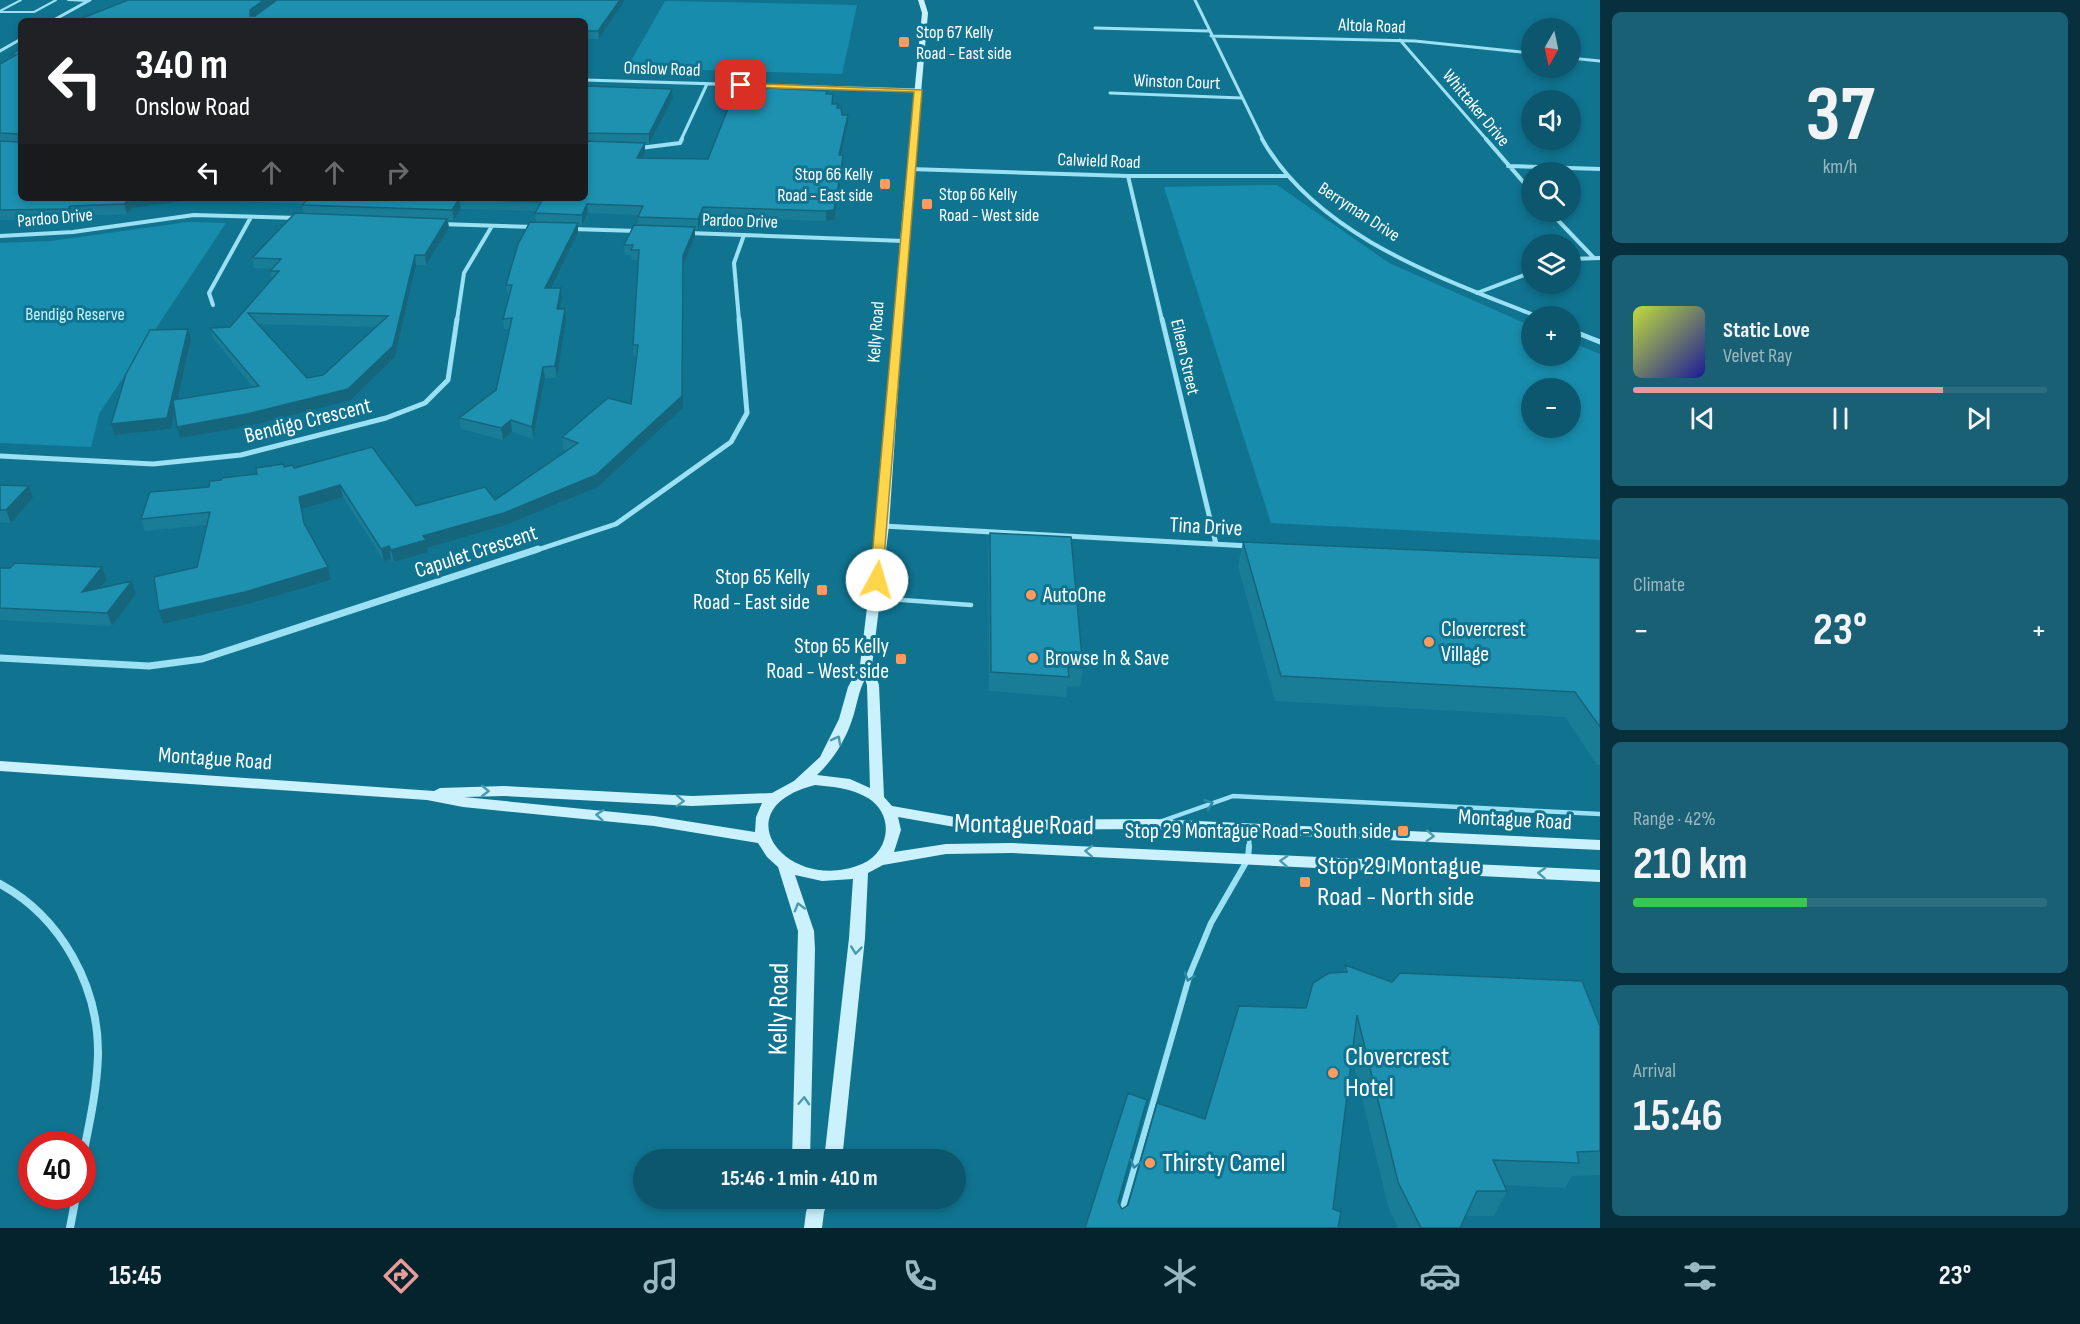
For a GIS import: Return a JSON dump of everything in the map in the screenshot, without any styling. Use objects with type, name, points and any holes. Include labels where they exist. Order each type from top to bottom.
[{"type":"street","points":[[57,18],[89,0]]},
{"type":"street","name":"Berryman Drive","points":[[1195,0],[1266,147],[1288,176],[1306,194],[1344,223],[1402,256],[1476,292],[1521,310]]},
{"type":"street","name":"Kelly Road","points":[[799,784],[825,760],[836,742],[846,719],[854,687],[866,665],[882,526],[910,169],[925,13],[922,1]]},
{"type":"street","name":"Altola Road","points":[[1095,28],[1400,40],[1521,52]]},
{"type":"street","name":"Whittaker Drive","points":[[1400,40],[1521,181]]},
{"type":"street","points":[[0,51],[18,41]]},
{"type":"street","points":[[1581,59],[1600,61]]},
{"type":"street","name":"Onslow Road","points":[[588,80],[918,90]]},
{"type":"street","points":[[632,147],[656,148],[680,142],[707,84]]},
{"type":"street","name":"Winston Court","points":[[1110,93],[1242,98]]},
{"type":"street","points":[[1507,166],[1600,169]]},
{"type":"street","name":"Calwield Road","points":[[910,169],[1128,176],[1288,176]]},
{"type":"street","name":"Eileen Street","points":[[1128,176],[1216,544]]},
{"type":"street","name":"Pardoo Drive","points":[[0,236],[73,232],[194,216],[309,219]]},
{"type":"street","points":[[213,305],[209,293],[251,217]]},
{"type":"street","points":[[1560,222],[1597,258]]},
{"type":"street","points":[[435,224],[540,228]]},
{"type":"street","name":"Bendigo Crescent","points":[[0,456],[153,464],[241,455],[386,418],[425,403],[448,380],[464,273],[492,226]]},
{"type":"street","points":[[564,228],[648,232]]},
{"type":"street","name":"Pardoo Drive","points":[[684,233],[904,241]]},
{"type":"street","name":"Capulet Crescent","points":[[0,658],[149,666],[201,659],[616,525],[731,442],[747,413],[734,263],[744,235]]},
{"type":"street","points":[[1581,259],[1597,258]]},
{"type":"street","points":[[1476,292],[1521,276]]},
{"type":"street","points":[[1581,334],[1600,342]]},
{"type":"street","name":"Tina Drive","points":[[882,526],[1251,546]]},
{"type":"street","name":"Kelly Road","points":[[866,665],[873,685],[877,796]]},
{"type":"street","name":"Montague Road","points":[[0,765],[427,795],[463,802],[664,822],[762,838]]},
{"type":"street","points":[[815,780],[849,782],[877,796],[895,821],[893,842],[880,860],[861,871],[845,875],[813,874],[784,864],[770,852],[762,838],[762,817],[775,798],[799,784],[815,780]]},
{"type":"street","name":"Montague Road","points":[[427,795],[468,790],[692,801],[775,798]]},
{"type":"street","name":"Montague Road","points":[[890,811],[972,825],[1154,824],[1250,827],[1600,845]]},
{"type":"street","name":"Montague Road","points":[[880,860],[938,850],[1003,848],[1600,876]]},
{"type":"street","name":"Kelly Road","points":[[784,864],[806,931],[801,1149]]},
{"type":"street","points":[[834,1149],[857,938],[861,871]]},
{"type":"street","points":[[0,884],[31,902],[46,917],[79,971],[90,1003],[97,1037],[96,1071],[88,1131]]},
{"type":"street","points":[[70,1228],[74,1209]]},
{"type":"lane","points":[[0,11],[21,0]]},
{"type":"lane","points":[[0,11],[34,12],[56,0]]},
{"type":"lane","points":[[69,0],[89,0]]},
{"type":"lane","points":[[875,598],[970,605]]},
{"type":"lane","points":[[1154,824],[1233,796],[1600,814]]},
{"type":"lane","points":[[1120,1217],[1190,974],[1211,923],[1248,859],[1250,827]]},
{"type":"green space","points":[[665,1],[857,5],[842,74],[627,68]]},
{"type":"green space","points":[[1277,185],[1389,263],[1521,322],[1521,366],[1581,366],[1581,346],[1600,354],[1600,540],[1271,523],[1164,187]]},
{"type":"green space","name":"Bendigo Reserve","points":[[188,222],[226,223],[99,414],[91,447],[0,443],[0,243],[51,241]]},
{"type":"building","points":[[128,0],[264,0],[250,10],[250,16],[255,16],[277,0],[620,0],[598,31],[588,31],[588,18],[83,18]]},
{"type":"building","points":[[18,50],[18,134],[0,133],[0,64],[16,55],[10,55]]},
{"type":"building","points":[[588,86],[672,89],[649,134],[588,133]]},
{"type":"building","points":[[771,88],[827,91],[826,94],[833,94],[832,104],[838,104],[837,108],[841,108],[842,115],[848,115],[839,155],[843,155],[834,210],[703,207],[698,219],[638,217],[643,206],[587,204],[582,215],[535,213],[541,202],[514,201],[588,201],[588,141],[645,143],[637,158],[708,159],[735,91]]},
{"type":"building","points":[[0,141],[18,142],[18,201],[127,201],[124,204],[70,206],[68,209],[0,210]]},
{"type":"building","points":[[306,201],[458,201],[452,210],[302,205]]},
{"type":"building","points":[[295,213],[447,219],[425,255],[415,255],[393,346],[348,389],[247,414],[177,427],[173,400],[259,386],[210,328],[230,327],[279,271],[270,271],[281,259],[252,258]],"holes":[[[248,313],[388,316],[323,375],[307,378]]]},
{"type":"building","points":[[530,222],[578,223],[545,288],[561,288],[557,309],[565,309],[555,366],[543,367],[532,427],[511,420],[501,428],[459,418],[496,390],[512,318],[503,319],[512,285],[506,285],[518,244]]},
{"type":"building","points":[[634,225],[695,227],[683,256],[682,396],[596,475],[504,513],[423,536],[426,540],[391,550],[389,546],[381,549],[340,485],[299,497],[304,523],[328,567],[245,592],[159,611],[154,577],[197,567],[210,512],[141,519],[150,492],[209,487],[210,481],[257,474],[256,468],[283,464],[284,467],[293,465],[294,468],[372,447],[416,506],[485,487],[495,500],[578,443],[562,437],[608,398],[631,404],[638,345],[633,345],[639,250],[631,250],[633,245],[624,245]]},
{"type":"building","points":[[188,329],[167,418],[111,424],[126,374],[150,330]]},
{"type":"building","points":[[0,485],[29,486],[6,510],[0,510]]},
{"type":"building","points":[[990,533],[1071,537],[1083,668],[1068,667],[1069,677],[991,672]]},
{"type":"building","name":"Clovercrest Village","points":[[1243,542],[1600,558],[1600,727],[1575,692],[1281,676]]},
{"type":"building","points":[[15,563],[102,567],[82,592],[132,581],[107,613],[0,608],[0,568],[10,568]]},
{"type":"building","name":"Clovercrest Hotel","points":[[1345,965],[1392,982],[1400,973],[1582,981],[1600,1026],[1600,1151],[1577,1152],[1579,1163],[1493,1160],[1507,1191],[1477,1191],[1460,1228],[1421,1228],[1398,1182],[1357,1015],[1333,1209],[1341,1212],[1338,1228],[1085,1228],[1128,1093],[1147,1100],[1118,1202],[1122,1209],[1128,1205],[1157,1103],[1205,1119],[1239,1006],[1306,1008],[1313,983],[1329,973],[1347,972]]},
{"type":"place","name":"Stop 67 Kelly Road - East side","points":[[904,42]]},
{"type":"place","name":"Stop 66 Kelly Road - East side","points":[[885,184]]},
{"type":"place","name":"Stop 66 Kelly Road - West side","points":[[927,204]]},
{"type":"place","name":"Stop 65 Kelly Road - East side","points":[[822,590]]},
{"type":"place","name":"AutoOne","points":[[1031,595]]},
{"type":"place","name":"Clovercrest Village","points":[[1429,642]]},
{"type":"place","name":"Browse In & Save","points":[[1033,658]]},
{"type":"place","name":"Stop 65 Kelly Road - West side","points":[[901,659]]},
{"type":"place","name":"Stop 29 Montague Road - South side","points":[[1403,831]]},
{"type":"place","name":"Stop 29 Montague Road - North side","points":[[1305,882]]},
{"type":"place","name":"Clovercrest Hotel","points":[[1333,1073]]},
{"type":"place","name":"Thirsty Camel","points":[[1150,1163]]},
{"type":"route","points":[[741,85],[918,90],[877,580]]}]
